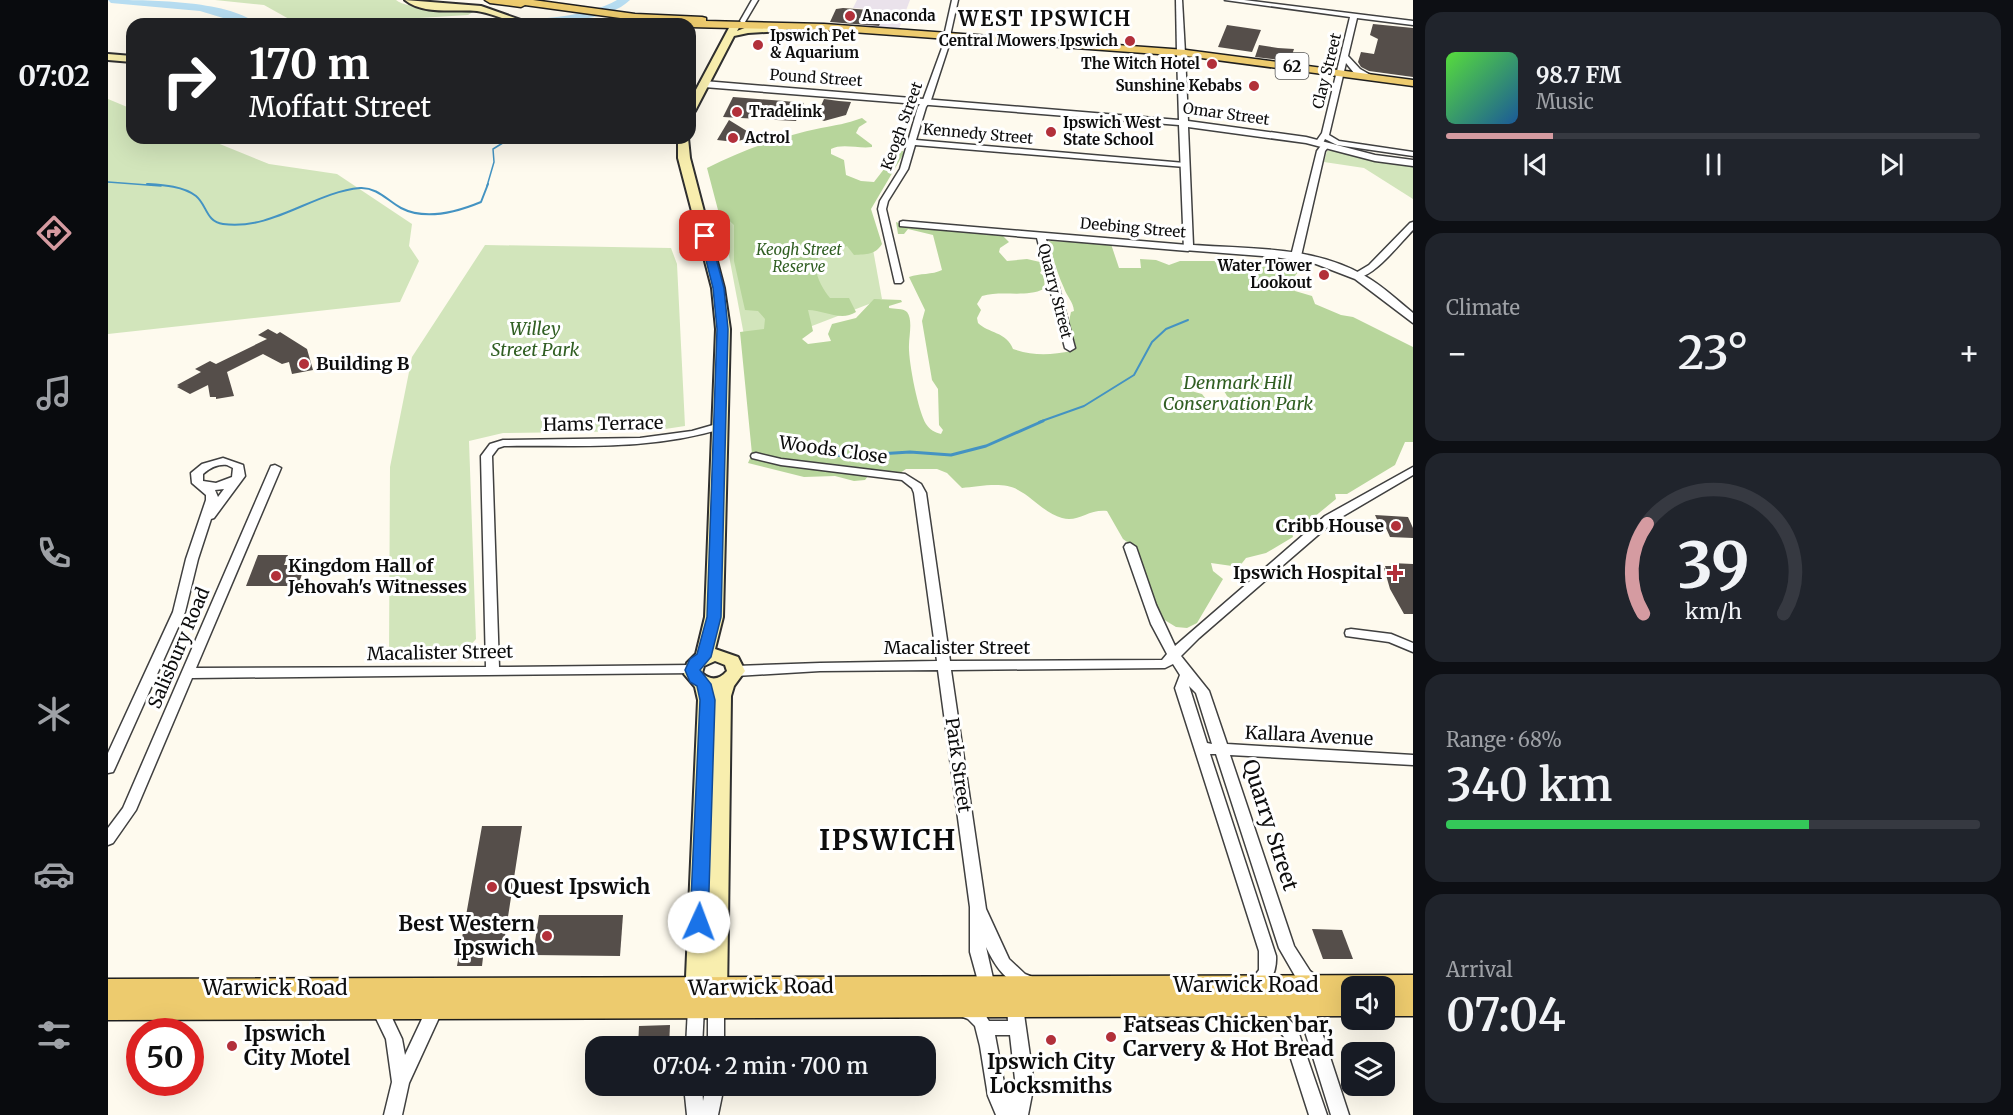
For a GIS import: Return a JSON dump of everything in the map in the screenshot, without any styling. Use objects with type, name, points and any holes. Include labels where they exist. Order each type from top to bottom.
[{"type":"main road","points":[[401,0],[412,6],[471,7],[508,18]]},
{"type":"main road","points":[[409,0],[417,4],[432,6]]},
{"type":"main road","name":"62","points":[[490,0],[626,18]]},
{"type":"main road","name":"62","points":[[512,0],[536,5]]},
{"type":"main road","name":"62","points":[[696,24],[739,27],[824,27]]},
{"type":"main road","name":"62","points":[[696,25],[824,27],[1181,53],[1274,67],[1413,83]]},
{"type":"main road","points":[[706,25],[721,32],[723,52]]},
{"type":"main road","points":[[696,99],[739,27]]},
{"type":"main road","points":[[108,57],[126,58]]},
{"type":"main road","points":[[683,144],[684,158],[713,266],[721,311],[714,617],[718,638],[730,670],[722,696],[706,998]]},
{"type":"main road","points":[[706,998],[707,700],[700,670],[714,617]]},
{"type":"main road","points":[[700,670],[716,655],[730,670]]},
{"type":"main road","points":[[700,670],[715,685],[730,670]]},
{"type":"main road","name":"Warwick Road","points":[[108,1009],[435,1009],[1043,986],[1310,995],[1413,985]]},
{"type":"main road","points":[[987,987],[1016,1017]]},
{"type":"main road","name":"Warwick Road","points":[[108,989],[706,998],[960,1008],[1016,1017],[1266,992]]},
{"type":"main road","name":"Warwick Road","points":[[1310,995],[1341,1002]]},
{"type":"main road","points":[[1395,1005],[1413,1005]]},
{"type":"street","points":[[739,27],[755,0]]},
{"type":"street","points":[[947,36],[955,0]]},
{"type":"street","points":[[1179,0],[1188,248]]},
{"type":"street","points":[[1228,0],[1413,23]]},
{"type":"street","points":[[1309,10],[1312,0]]},
{"type":"street","name":"Clay Street","points":[[1296,256],[1354,16]]},
{"type":"street","name":"Keogh Street","points":[[898,281],[882,209],[884,201],[904,169],[945,48]]},
{"type":"street","points":[[1344,56],[1356,71],[1370,77]]},
{"type":"street","name":"Pound Street","points":[[704,84],[925,102]]},
{"type":"street","points":[[1143,86],[1182,89]]},
{"type":"street","name":"Omar Street","points":[[925,102],[1183,123],[1413,154]]},
{"type":"street","name":"Omar Street","points":[[1325,141],[1375,158],[1413,164]]},
{"type":"street","name":"Kennedy Street","points":[[912,142],[1185,165]]},
{"type":"street","name":"Deebing Street","points":[[903,224],[1296,256],[1320,261],[1357,276],[1413,319]]},
{"type":"street","points":[[1357,276],[1372,267],[1413,225]]},
{"type":"street","name":"Quarry Street","points":[[1042,235],[1041,241],[1070,348]]},
{"type":"street","name":"Hams Terrace","points":[[493,670],[486,456],[488,451],[503,442],[648,441],[682,437],[720,426]]},
{"type":"street","name":"Woods Close","points":[[756,456],[781,462],[905,477]]},
{"type":"street","points":[[206,522],[240,474],[239,467],[231,462],[218,462],[197,473],[196,479],[203,485],[217,487],[235,480]]},
{"type":"street","name":"Salisbury Road","points":[[108,839],[129,810],[275,468]]},
{"type":"street","name":"Macalister Street","points":[[730,670],[1165,664],[1329,519],[1413,470]]},
{"type":"street","name":"Park Street","points":[[905,477],[917,486],[920,493],[978,907],[978,952],[987,987]]},
{"type":"street","name":"Salisbury Road","points":[[108,768],[179,612],[192,559],[213,497],[203,485]]},
{"type":"street","name":"Quarry Street","points":[[1130,547],[1158,626],[1186,676],[1202,691],[1287,948],[1304,976],[1340,1115]]},
{"type":"street","points":[[1351,633],[1391,638],[1413,648]]},
{"type":"street","name":"Macalister Street","points":[[188,674],[700,670]]},
{"type":"street","name":"Quarry Street","points":[[1186,676],[1182,688],[1267,951],[1269,961],[1265,978],[1266,992]]},
{"type":"street","name":"Kallara Avenue","points":[[1202,748],[1413,760]]},
{"type":"street","points":[[978,907],[993,945],[1007,968],[1019,979],[1043,986]]},
{"type":"street","points":[[1266,992],[1291,1033],[1318,1115]]},
{"type":"street","points":[[697,1036],[706,998]]},
{"type":"street","points":[[706,998],[714,1036]]},
{"type":"street","points":[[379,1008],[394,1040],[400,1083]]},
{"type":"street","points":[[960,1008],[977,1016],[984,1028],[997,1096],[1005,1115]]},
{"type":"street","points":[[393,1115],[400,1083],[435,1009]]},
{"type":"street","points":[[984,1028],[1016,1017],[1025,1081],[1019,1115]]},
{"type":"street","points":[[694,1096],[696,1115]]},
{"type":"street","points":[[710,1115],[713,1096]]},
{"type":"street","points":[[997,1096],[1024,1096]]},
{"type":"shaded area","points":[[857,0],[910,0],[899,29],[863,26],[870,9],[853,8]]},
{"type":"green space","points":[[215,0],[396,0],[410,6],[476,10],[468,15],[419,18],[287,18],[264,5]]},
{"type":"green space","points":[[108,99],[126,106],[126,144],[220,144],[269,164],[337,174],[412,224],[409,246],[419,261],[400,302],[108,334]]},
{"type":"green space","name":"Denmark Hill Conservation Park","points":[[862,118],[867,122],[859,127],[856,133],[872,147],[840,146],[831,149],[831,154],[844,160],[846,175],[861,181],[874,182],[898,151],[903,151],[904,153],[871,209],[882,244],[870,253],[854,255],[847,246],[818,258],[816,270],[827,294],[830,298],[849,298],[856,312],[838,316],[808,310],[813,331],[802,339],[808,344],[831,341],[828,334],[832,324],[856,318],[874,299],[901,300],[902,302],[889,306],[889,308],[903,310],[909,315],[909,352],[914,385],[923,417],[932,430],[941,434],[943,430],[939,425],[938,389],[932,380],[922,321],[925,310],[909,277],[942,270],[933,235],[908,229],[904,234],[898,234],[896,222],[904,225],[1002,235],[1009,242],[1000,248],[999,252],[1007,261],[1027,259],[1040,262],[1043,268],[1040,273],[1045,277],[1044,289],[1029,293],[990,294],[982,296],[977,304],[981,310],[977,318],[978,323],[1002,336],[1013,349],[1035,354],[1072,351],[1076,347],[1069,321],[1071,312],[1074,311],[1059,277],[1049,241],[1111,244],[1119,268],[1141,268],[1140,259],[1156,260],[1169,265],[1180,261],[1218,261],[1253,270],[1265,264],[1278,263],[1302,267],[1291,281],[1295,291],[1312,296],[1315,304],[1341,315],[1353,317],[1413,347],[1413,442],[1405,442],[1395,465],[1347,494],[1335,494],[1336,499],[1302,527],[1291,529],[1293,537],[1266,553],[1246,558],[1239,567],[1211,563],[1213,571],[1223,579],[1197,623],[1187,628],[1176,627],[1158,616],[1134,547],[1123,539],[1107,511],[1094,512],[1073,519],[1062,518],[1050,513],[1012,487],[990,485],[962,488],[947,473],[937,469],[906,469],[897,475],[868,476],[865,480],[854,481],[835,476],[804,477],[748,463],[752,454],[740,332],[764,329],[765,319],[758,311],[745,310],[734,261],[734,225],[718,210],[707,168],[777,139]],"holes":[[[1189,377],[1221,386],[1235,403],[1212,408],[1198,405],[1199,400],[1205,398],[1202,394],[1184,389],[1181,378]]]},
{"type":"green space","points":[[1333,150],[1413,166],[1413,199],[1364,168],[1324,162],[1327,151]]},
{"type":"green space","name":"Keogh Street Reserve","points":[[712,166],[866,211],[882,299],[747,351]]},
{"type":"green space","name":"Willey Street Park","points":[[485,245],[671,248],[677,264],[685,426],[652,431],[503,433],[469,441],[476,639],[467,649],[458,652],[389,654],[390,467],[412,357]]},
{"type":"building","name":"Anaconda","points":[[836,9],[885,12],[879,26],[830,22]]},
{"type":"building","points":[[1373,24],[1413,28],[1413,77],[1369,71],[1361,67],[1358,62],[1361,52],[1374,54],[1378,39],[1370,35]]},
{"type":"building","points":[[1227,25],[1261,30],[1252,52],[1218,47]]},
{"type":"building","points":[[1259,45],[1294,49],[1290,61],[1255,57]]},
{"type":"building","points":[[733,97],[804,103],[796,121],[723,117]]},
{"type":"building","points":[[824,99],[851,102],[846,115],[824,121],[816,117]]},
{"type":"building","points":[[729,120],[755,136],[735,142],[717,140]]},
{"type":"building","name":"Building B","points":[[268,329],[277,334],[280,332],[307,349],[313,370],[292,374],[289,362],[282,364],[263,354],[227,372],[234,396],[216,399],[216,397],[210,397],[208,385],[190,394],[177,387],[201,372],[195,369],[210,361],[216,364],[267,339],[258,335]]},
{"type":"building","name":"Cribb House","points":[[1375,515],[1408,517],[1413,528],[1413,538],[1390,537],[1386,528],[1381,528]]},
{"type":"building","name":"Kingdom Hall of Jehovah's Witnesses","points":[[258,555],[288,555],[284,565],[305,565],[298,586],[246,586]]},
{"type":"building","points":[[1391,563],[1413,564],[1413,614],[1404,614],[1390,589],[1384,568],[1392,566]]},
{"type":"building","name":"Quest Ipswich","points":[[482,826],[522,826],[503,949],[484,949],[482,966],[457,966]]},
{"type":"building","name":"Best Western Ipswich","points":[[539,915],[623,915],[620,956],[533,955]]},
{"type":"building","points":[[1312,929],[1342,930],[1353,959],[1323,959]]},
{"type":"building","points":[[670,1025],[670,1036],[639,1036],[639,1026]]},
{"type":"waterway","points":[[111,0],[200,7],[237,18]]},
{"type":"waterway","points":[[568,18],[611,8],[625,0]]},
{"type":"waterway","points":[[487,186],[494,162],[493,149],[501,144]]},
{"type":"waterway","points":[[108,182],[161,186]]},
{"type":"waterway","points":[[147,184],[185,190],[200,200],[210,217],[217,223],[241,225],[276,217],[326,196],[360,188],[377,192],[411,212],[441,214],[481,202],[488,184]]},
{"type":"waterway","points":[[1039,422],[1084,406],[1134,375],[1152,342],[1166,329],[1188,320]]},
{"type":"waterway","points":[[820,451],[823,454],[847,456],[910,452],[951,455],[986,446],[1043,421]]},
{"type":"place","name":"Anaconda","points":[[850,16]]},
{"type":"place","name":"Central Mowers Ipswich","points":[[1130,41]]},
{"type":"place","name":"Ipswich Pet & Aquarium","points":[[758,45]]},
{"type":"place","name":"The Witch Hotel","points":[[1212,64]]},
{"type":"place","name":"Sunshine Kebabs","points":[[1254,86]]},
{"type":"place","name":"Tradelink","points":[[737,112]]},
{"type":"place","name":"Ipswich West State School","points":[[1051,132]]},
{"type":"place","name":"Actrol","points":[[733,138]]},
{"type":"place","name":"Water Tower Lookout","points":[[1324,275]]},
{"type":"place","name":"Building B","points":[[304,364]]},
{"type":"place","name":"Cribb House","points":[[1396,526]]},
{"type":"place","name":"Ipswich Hospital","points":[[1395,573]]},
{"type":"place","name":"Kingdom Hall of Jehovah's Witnesses","points":[[276,576]]},
{"type":"place","name":"Quest Ipswich","points":[[492,887]]},
{"type":"place","name":"Best Western Ipswich","points":[[547,936]]},
{"type":"place","name":"Fatseas Chicken bar, Carvery & Hot Bread","points":[[1111,1037]]},
{"type":"place","name":"Ipswich City Locksmiths","points":[[1051,1040]]},
{"type":"place","name":"Ipswich City Motel","points":[[232,1046]]},
{"type":"district","name":"WEST IPSWICH","points":[[1045,19]]},
{"type":"district","name":"IPSWICH","points":[[888,840]]},
{"type":"route","points":[[699,922],[707,700],[704,684],[695,678],[693,666],[704,657],[714,617],[723,329],[718,288],[705,236]]}]
